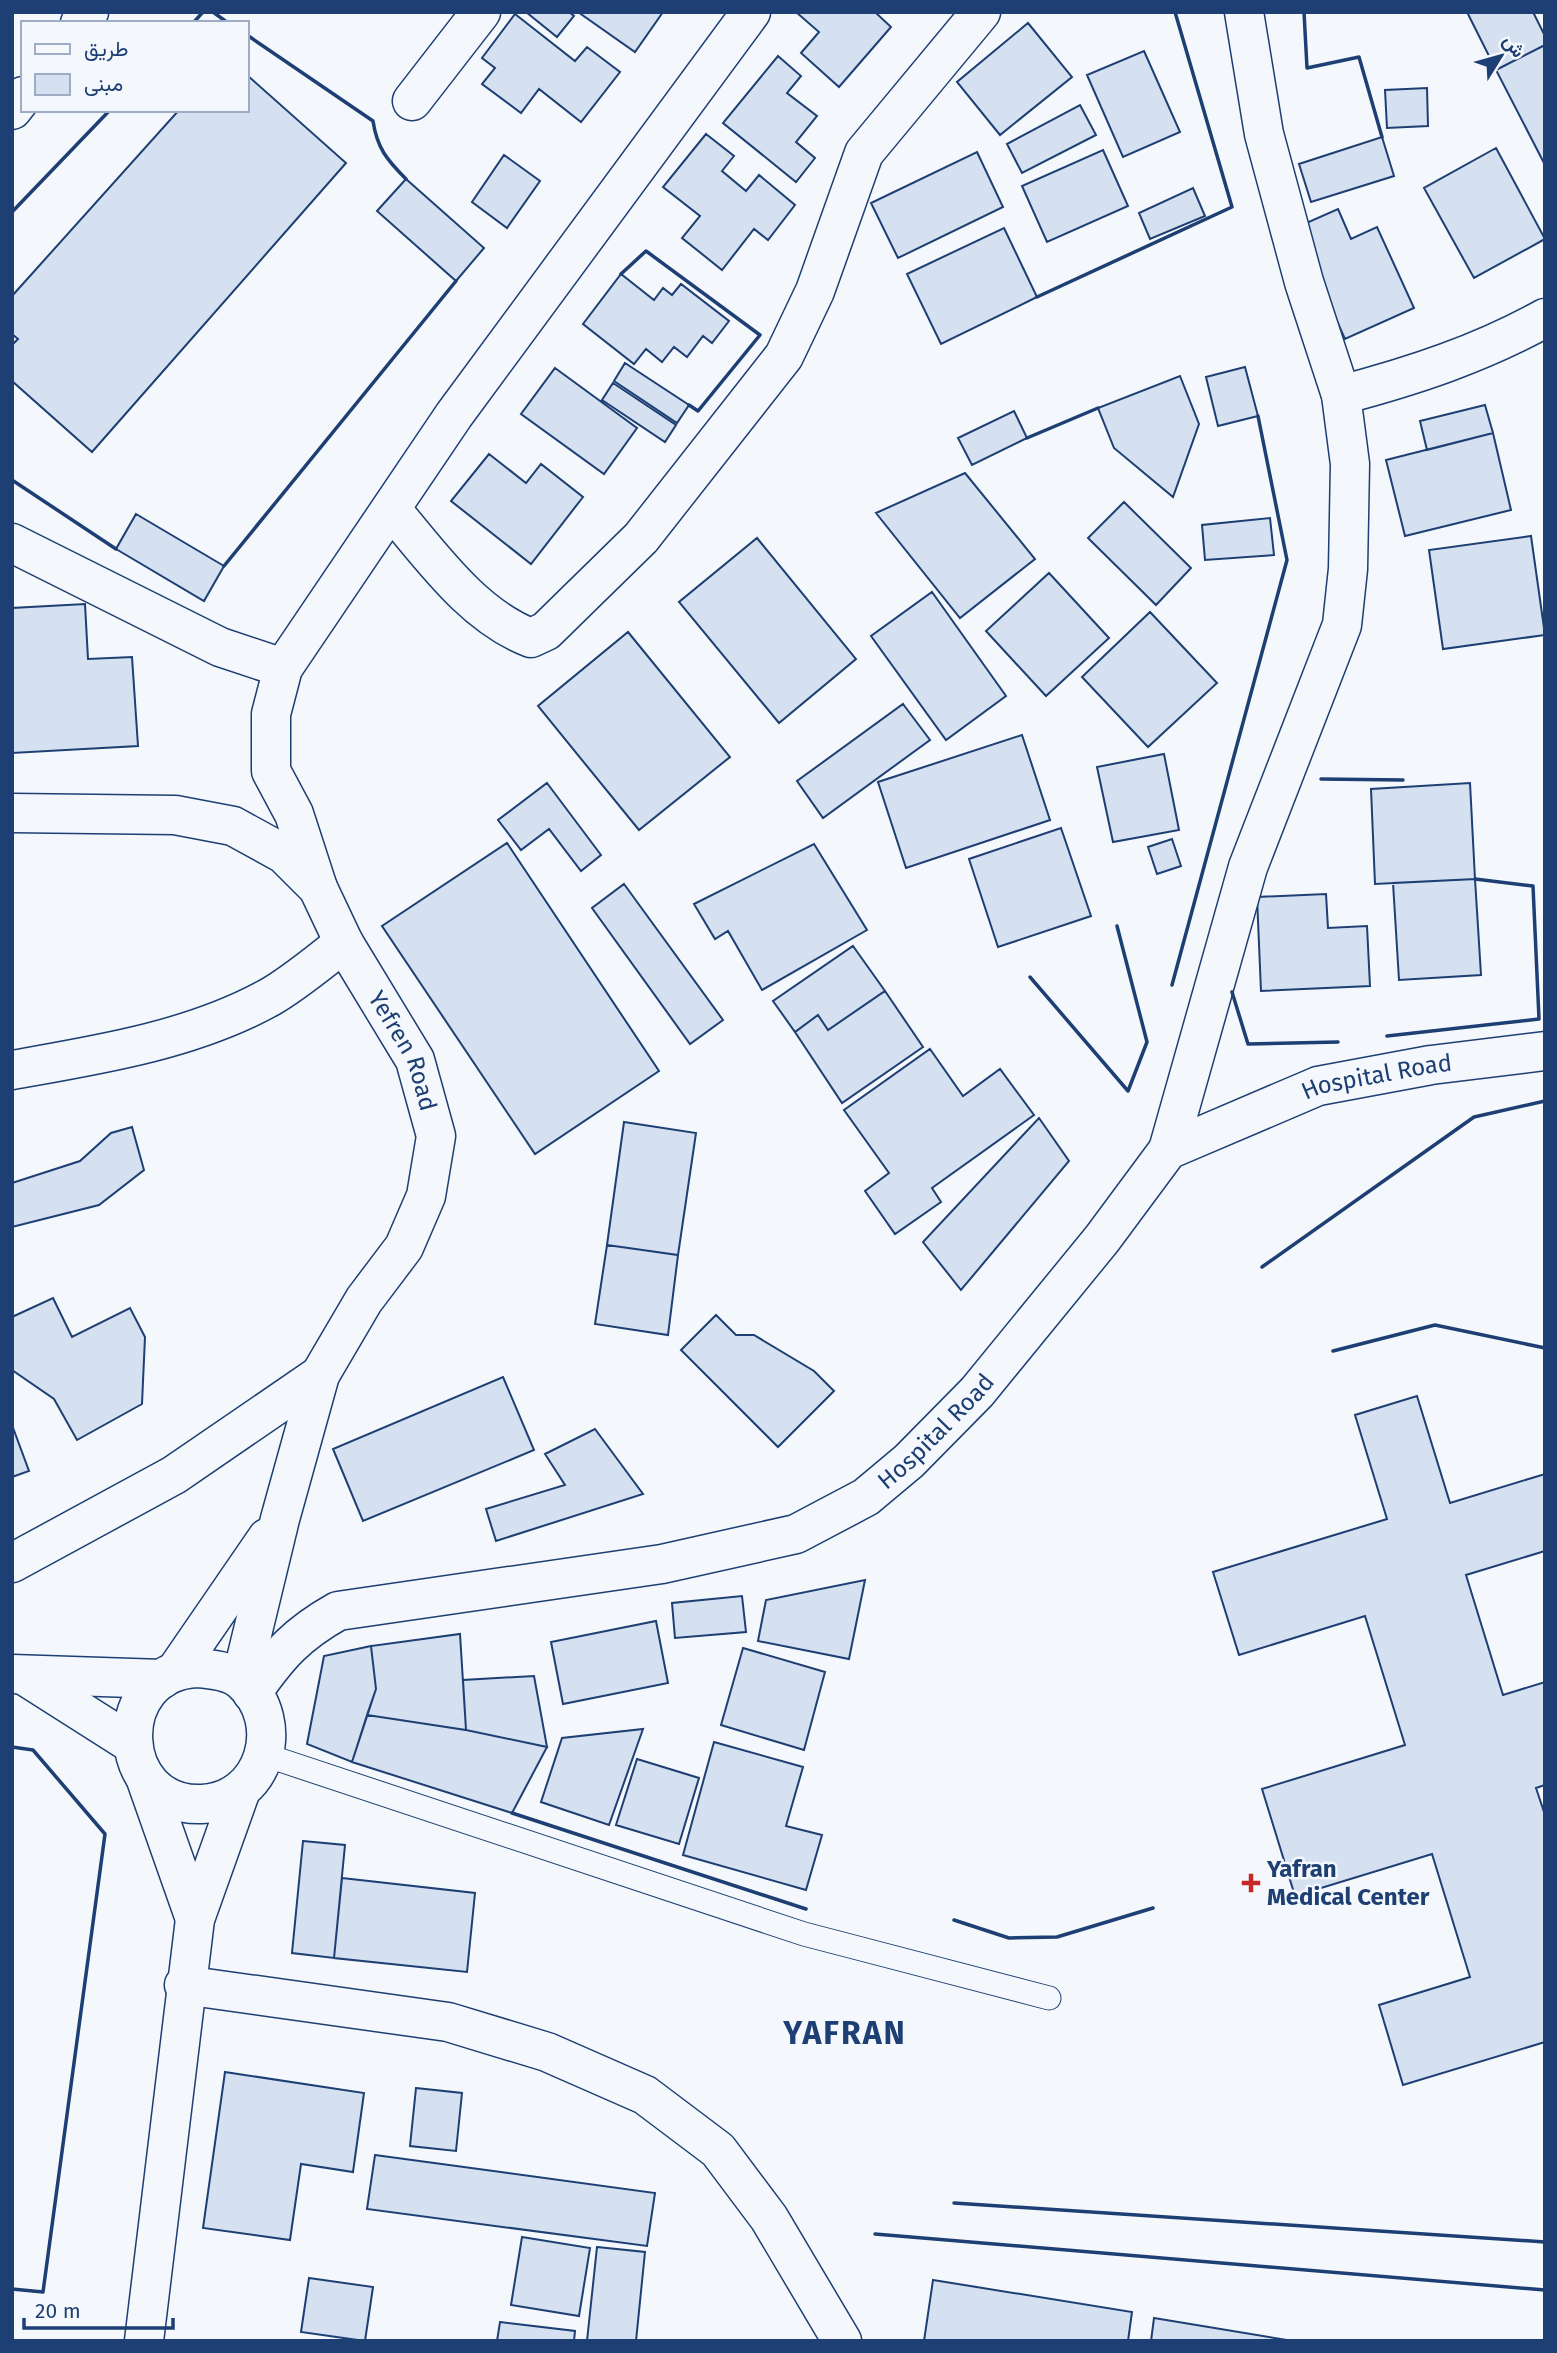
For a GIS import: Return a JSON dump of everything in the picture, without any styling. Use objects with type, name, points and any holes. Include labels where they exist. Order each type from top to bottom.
[{"type":"street","points":[[412,101],[481,12]]},
{"type":"street","points":[[318,888],[294,814],[271,771],[271,714],[283,668],[393,510],[454,415],[751,12]]},
{"type":"street","points":[[393,510],[447,575],[494,617],[531,639],[546,631],[641,538],[784,356],[815,291],[864,153],[981,12]]},
{"type":"street","points":[[1168,1150],[1248,867],[1342,625],[1348,569],[1350,464],[1341,395],[1304,282],[1264,134],[1244,12]]},
{"type":"street","points":[[1341,395],[1428,372],[1502,342],[1545,318]]},
{"type":"street","points":[[12,543],[220,647],[283,668]]},
{"type":"street","name":"Yefren Road","points":[[12,813],[176,816],[233,826],[284,854],[318,888],[344,943],[415,1060],[436,1136],[426,1196],[404,1247],[364,1300],[320,1375],[280,1519],[246,1686]]},
{"type":"street","points":[[12,1070],[74,1059],[195,1029],[271,997],[344,943]]},
{"type":"street","name":"Hospital Road","points":[[246,1686],[271,1665],[304,1630],[338,1611],[662,1564],[796,1534],[866,1497],[909,1461],[977,1392],[1102,1239],[1168,1150],[1318,1086],[1431,1066],[1545,1051]]},
{"type":"street","points":[[12,1563],[174,1475],[320,1375]]},
{"type":"street","points":[[195,1919],[139,1761],[136,1712],[144,1695],[169,1674],[280,1519]]},
{"type":"street","points":[[217,1670],[246,1686],[263,1712],[268,1733],[265,1755],[256,1774],[241,1790],[222,1800],[202,1804],[180,1801],[161,1792],[139,1761],[18,1674],[169,1674],[217,1670]]},
{"type":"street","points":[[144,2341],[184,1985],[195,1919],[241,1790]]},
{"type":"street","points":[[184,1985],[448,2022],[547,2052],[645,2095],[718,2150],[768,2218],[842,2341]]},
{"type":"lane","points":[[265,1755],[804,1934],[1049,1998]]},
{"type":"building","points":[[526,12],[569,12],[574,16],[557,37]]},
{"type":"building","points":[[578,12],[663,12],[635,52]]},
{"type":"building","points":[[796,12],[875,12],[891,27],[839,87],[801,53],[819,32]]},
{"type":"building","points":[[1533,12],[1545,36],[1545,45],[1496,70],[1468,14]]},
{"type":"building","points":[[515,14],[575,61],[587,47],[620,72],[581,122],[539,89],[521,113],[482,84],[495,68],[482,58]]},
{"type":"building","points":[[1028,23],[1072,77],[1000,135],[957,82]]},
{"type":"building","points":[[1545,45],[1545,165],[1496,70]]},
{"type":"building","points":[[1144,51],[1180,132],[1123,157],[1087,75]]},
{"type":"building","points":[[778,56],[801,76],[787,93],[817,116],[796,142],[815,158],[796,182],[723,123]]},
{"type":"building","points":[[248,76],[346,163],[92,452],[12,381],[12,345],[18,339],[12,334],[12,296],[177,112],[248,112]]},
{"type":"building","points":[[1427,88],[1428,126],[1387,128],[1385,90]]},
{"type":"building","points":[[1080,105],[1096,135],[1022,173],[1007,144]]},
{"type":"building","points":[[706,134],[734,156],[722,171],[746,191],[759,175],[795,205],[768,240],[754,229],[722,270],[682,238],[700,216],[663,187]]},
{"type":"building","points":[[1382,137],[1394,176],[1311,202],[1299,164]]},
{"type":"building","points":[[1496,148],[1545,239],[1474,278],[1424,188]]},
{"type":"building","points":[[1103,150],[1128,206],[1047,242],[1022,186]]},
{"type":"building","points":[[977,152],[1003,207],[898,258],[871,203]]},
{"type":"building","points":[[504,155],[540,181],[507,228],[472,202]]},
{"type":"building","points":[[406,179],[484,248],[456,281],[377,211]]},
{"type":"building","points":[[1193,188],[1205,216],[1150,239],[1139,213]]},
{"type":"building","points":[[1338,209],[1351,239],[1377,227],[1414,308],[1345,339],[1295,228]]},
{"type":"building","points":[[1004,228],[1037,297],[941,344],[907,274]]},
{"type":"building","points":[[621,274],[654,300],[663,288],[672,295],[681,284],[729,321],[712,343],[703,336],[687,357],[674,347],[662,362],[646,349],[634,364],[583,324]]},
{"type":"building","points":[[625,363],[689,405],[677,423],[614,381]]},
{"type":"building","points":[[1245,367],[1258,416],[1218,426],[1206,377]]},
{"type":"building","points":[[555,368],[637,428],[604,474],[521,414]]},
{"type":"building","points":[[1180,376],[1199,424],[1173,497],[1114,448],[1098,408]]},
{"type":"building","points":[[613,383],[676,425],[665,442],[602,400]]},
{"type":"building","points":[[1485,405],[1493,433],[1427,450],[1420,421]]},
{"type":"building","points":[[1014,411],[1027,438],[972,465],[958,438]]},
{"type":"building","points":[[1493,433],[1511,510],[1405,536],[1386,460]]},
{"type":"building","points":[[489,454],[526,483],[541,464],[583,497],[531,564],[451,501]]},
{"type":"building","points":[[965,473],[1035,559],[960,618],[876,513]]},
{"type":"building","points":[[1124,502],[1191,568],[1156,605],[1088,538]]},
{"type":"building","points":[[136,514],[224,566],[204,601],[116,549]]},
{"type":"building","points":[[1270,518],[1274,555],[1205,560],[1202,525]]},
{"type":"building","points":[[1531,536],[1545,635],[1443,649],[1429,550]]},
{"type":"building","points":[[757,538],[856,659],[779,723],[679,602]]},
{"type":"building","points":[[1049,573],[1109,638],[1046,696],[986,631]]},
{"type":"building","points":[[932,592],[1006,696],[946,740],[871,636]]},
{"type":"building","points":[[85,604],[88,659],[132,657],[138,746],[12,753],[12,608]]},
{"type":"building","points":[[1150,612],[1217,683],[1148,747],[1082,677]]},
{"type":"building","points":[[628,632],[730,757],[639,830],[538,706]]},
{"type":"building","points":[[903,704],[930,740],[823,818],[797,781]]},
{"type":"building","points":[[1022,735],[1050,820],[906,868],[878,782]]},
{"type":"building","points":[[1164,754],[1179,830],[1113,842],[1097,767]]},
{"type":"building","points":[[547,783],[601,855],[581,871],[549,829],[521,850],[498,820]]},
{"type":"building","points":[[1470,783],[1475,879],[1375,884],[1371,789]]},
{"type":"building","points":[[1061,828],[1091,916],[998,947],[969,859]]},
{"type":"building","points":[[1172,839],[1181,866],[1157,874],[1148,847]]},
{"type":"building","points":[[507,843],[659,1071],[535,1154],[382,926]]},
{"type":"building","points":[[814,844],[867,930],[762,990],[728,931],[715,939],[694,904]]},
{"type":"building","points":[[1475,879],[1481,975],[1399,980],[1393,883]]},
{"type":"building","points":[[624,884],[723,1020],[690,1044],[592,908]]},
{"type":"building","points":[[1326,894],[1328,928],[1367,926],[1370,986],[1261,991],[1257,897]]},
{"type":"building","points":[[853,946],[885,991],[828,1030],[818,1015],[795,1032],[773,1001]]},
{"type":"building","points":[[885,991],[923,1047],[842,1103],[795,1032],[818,1015],[828,1030]]},
{"type":"building","points":[[930,1049],[963,1096],[1000,1069],[1034,1115],[932,1188],[941,1202],[895,1234],[865,1191],[889,1173],[844,1110]]},
{"type":"building","points":[[1039,1118],[1069,1161],[961,1290],[923,1242]]},
{"type":"building","points":[[624,1122],[696,1133],[678,1255],[607,1245]]},
{"type":"building","points":[[132,1127],[144,1170],[99,1205],[12,1227],[12,1183],[80,1161],[111,1133]]},
{"type":"building","points":[[607,1245],[678,1255],[668,1335],[595,1324]]},
{"type":"building","points":[[53,1298],[72,1337],[130,1308],[145,1337],[142,1404],[77,1440],[54,1399],[12,1370],[12,1317]]},
{"type":"building","points":[[716,1315],[736,1335],[754,1335],[814,1371],[834,1391],[778,1447],[681,1350]]},
{"type":"building","points":[[503,1377],[534,1450],[363,1521],[333,1449]]},
{"type":"building","points":[[1417,1396],[1450,1503],[1545,1474],[1545,1551],[1466,1575],[1503,1695],[1545,1682],[1545,1785],[1536,1788],[1545,1815],[1545,2042],[1403,2085],[1379,2005],[1470,1977],[1432,1854],[1295,1896],[1262,1789],[1405,1745],[1365,1616],[1239,1655],[1213,1572],[1387,1519],[1355,1415]]},
{"type":"building","points":[[12,1425],[29,1471],[12,1477]]},
{"type":"building","points":[[595,1429],[643,1494],[496,1541],[486,1509],[565,1485],[545,1454]]},
{"type":"building","points":[[865,1580],[849,1659],[758,1641],[766,1600]]},
{"type":"building","points":[[742,1596],[746,1632],[675,1638],[672,1603]]},
{"type":"building","points":[[656,1621],[668,1683],[563,1704],[551,1642]]},
{"type":"building","points":[[460,1634],[466,1730],[367,1715],[376,1689],[371,1646]]},
{"type":"building","points":[[371,1646],[376,1689],[352,1762],[307,1744],[324,1656]]},
{"type":"building","points":[[743,1648],[825,1672],[804,1750],[721,1725]]},
{"type":"building","points":[[534,1676],[547,1747],[466,1730],[463,1680]]},
{"type":"building","points":[[367,1715],[466,1730],[547,1747],[512,1813],[352,1762]]},
{"type":"building","points":[[643,1729],[609,1825],[541,1802],[562,1738]]},
{"type":"building","points":[[714,1742],[803,1767],[786,1826],[822,1835],[806,1890],[683,1855]]},
{"type":"building","points":[[637,1759],[699,1778],[679,1844],[616,1825]]},
{"type":"building","points":[[303,1841],[345,1845],[334,1958],[292,1953]]},
{"type":"building","points":[[342,1878],[475,1893],[467,1972],[334,1958]]},
{"type":"building","points":[[225,2072],[364,2093],[353,2172],[301,2164],[290,2240],[203,2228]]},
{"type":"building","points":[[416,2088],[462,2093],[456,2151],[410,2146]]},
{"type":"building","points":[[375,2155],[655,2193],[647,2246],[367,2209]]},
{"type":"building","points":[[522,2237],[590,2248],[579,2316],[511,2305]]},
{"type":"building","points":[[597,2247],[645,2252],[636,2341],[587,2341]]},
{"type":"building","points":[[309,2278],[373,2287],[365,2341],[301,2332]]},
{"type":"building","points":[[933,2280],[1132,2312],[1128,2341],[924,2341]]},
{"type":"building","points":[[1154,2318],[1293,2341],[1151,2341]]},
{"type":"building","points":[[500,2322],[575,2331],[574,2341],[497,2341]]},
{"type":"wall","points":[[195,21],[203,12]]},
{"type":"wall","points":[[213,12],[225,21]]},
{"type":"wall","points":[[1037,297],[1232,207],[1175,12]]},
{"type":"wall","points":[[1304,12],[1307,68],[1359,57],[1382,137]]},
{"type":"wall","points":[[248,36],[373,121],[384,153],[406,179]]},
{"type":"wall","points":[[12,212],[108,112]]},
{"type":"wall","points":[[621,274],[646,251],[760,335],[698,411],[689,405]]},
{"type":"wall","points":[[224,566],[456,281]]},
{"type":"wall","points":[[1027,438],[1098,408]]},
{"type":"wall","points":[[1172,985],[1287,560],[1258,416]]},
{"type":"wall","points":[[12,480],[116,549]]},
{"type":"wall","points":[[1321,779],[1403,780]]},
{"type":"wall","points":[[1387,1036],[1539,1019],[1533,886],[1475,879]]},
{"type":"wall","points":[[1030,977],[1128,1091],[1147,1042],[1117,926]]},
{"type":"wall","points":[[1232,992],[1248,1044],[1338,1042]]},
{"type":"wall","points":[[1262,1267],[1474,1117],[1545,1101]]},
{"type":"wall","points":[[1333,1351],[1435,1325],[1545,1348]]},
{"type":"wall","points":[[12,1747],[33,1750],[105,1834],[43,2292],[12,2289]]},
{"type":"wall","points":[[512,1813],[806,1909]]},
{"type":"wall","points":[[954,1920],[1009,1938],[1057,1937],[1153,1908]]},
{"type":"wall","points":[[954,2203],[1545,2242]]},
{"type":"wall","points":[[875,2234],[1545,2290]]},
{"type":"place","name":"Yafran Medical Center","points":[[1251,1883]]},
{"type":"district","name":"YAFRAN","points":[[845,2033]]}]
